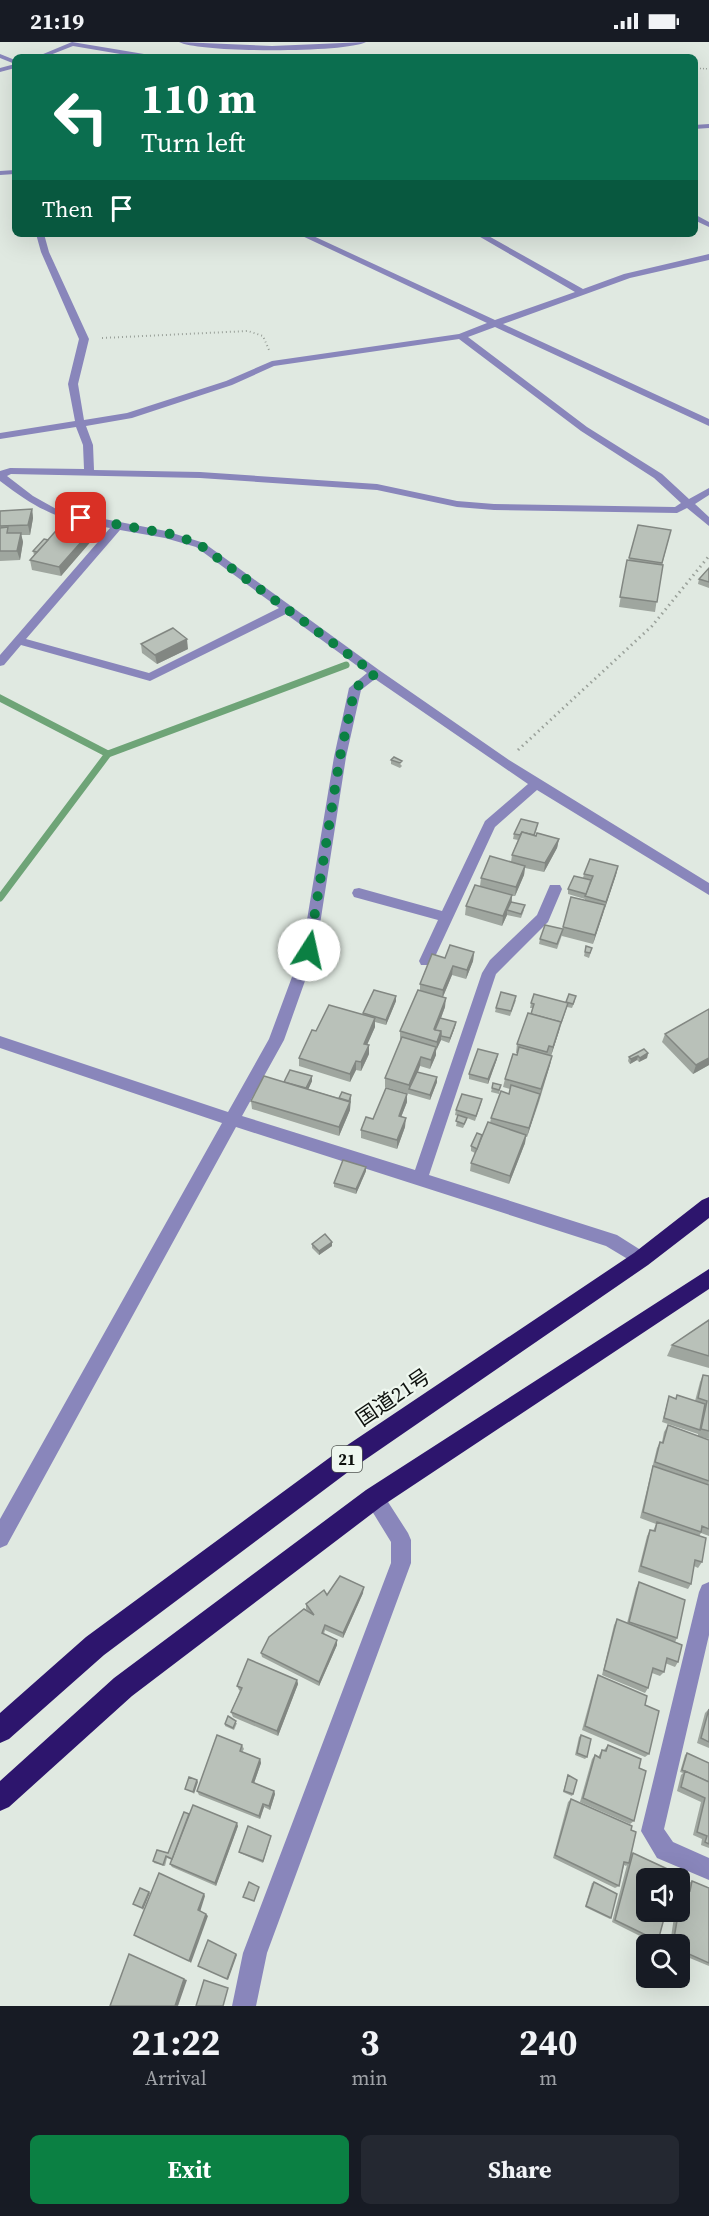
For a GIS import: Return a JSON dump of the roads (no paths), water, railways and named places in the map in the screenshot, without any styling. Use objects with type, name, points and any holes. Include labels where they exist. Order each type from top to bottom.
[{"type":"highway","name":"国道21号","points":[[0,1730],[95,1646],[348,1458],[641,1259],[709,1206]]},
{"type":"highway","points":[[0,1798],[123,1687],[374,1498],[709,1278]]},
{"type":"street","points":[[182,42],[247,49],[287,49],[363,42]]},
{"type":"street","points":[[47,54],[72,44],[132,54]]},
{"type":"street","points":[[41,237],[45,252],[84,339],[73,384],[80,424],[88,445],[89,472]]},
{"type":"street","points":[[308,237],[709,423]]},
{"type":"street","points":[[484,237],[580,291]]},
{"type":"street","points":[[0,436],[129,416],[229,383],[272,364],[461,336],[580,291],[627,276],[709,257]]},
{"type":"street","points":[[461,336],[584,429],[658,476],[709,523]]},
{"type":"street","points":[[0,475],[10,471],[200,475],[377,487],[458,504],[494,507],[677,510],[709,491]]},
{"type":"street","points":[[0,475],[43,507],[62,515],[176,535],[200,545],[375,674],[504,763],[709,890]]},
{"type":"street","points":[[0,662],[118,524]]},
{"type":"street","points":[[18,641],[150,676],[287,609]]},
{"type":"street","points":[[0,1538],[276,1040],[309,950],[340,757],[355,688],[375,674]]},
{"type":"street","points":[[426,960],[490,824],[537,783]]},
{"type":"street","points":[[420,1179],[489,973],[495,964],[543,918],[555,888]]},
{"type":"street","points":[[359,892],[446,917]]},
{"type":"street","points":[[0,1042],[231,1119],[612,1240],[641,1259]]},
{"type":"street","points":[[244,2006],[255,1953],[401,1563],[401,1540],[374,1498]]},
{"type":"street","points":[[709,1592],[652,1831],[665,1850],[709,1869]]},
{"type":"waterway","points":[[108,754],[346,665]]},
{"type":"waterway","points":[[0,698],[108,754]]},
{"type":"waterway","points":[[0,898],[108,754]]}]
